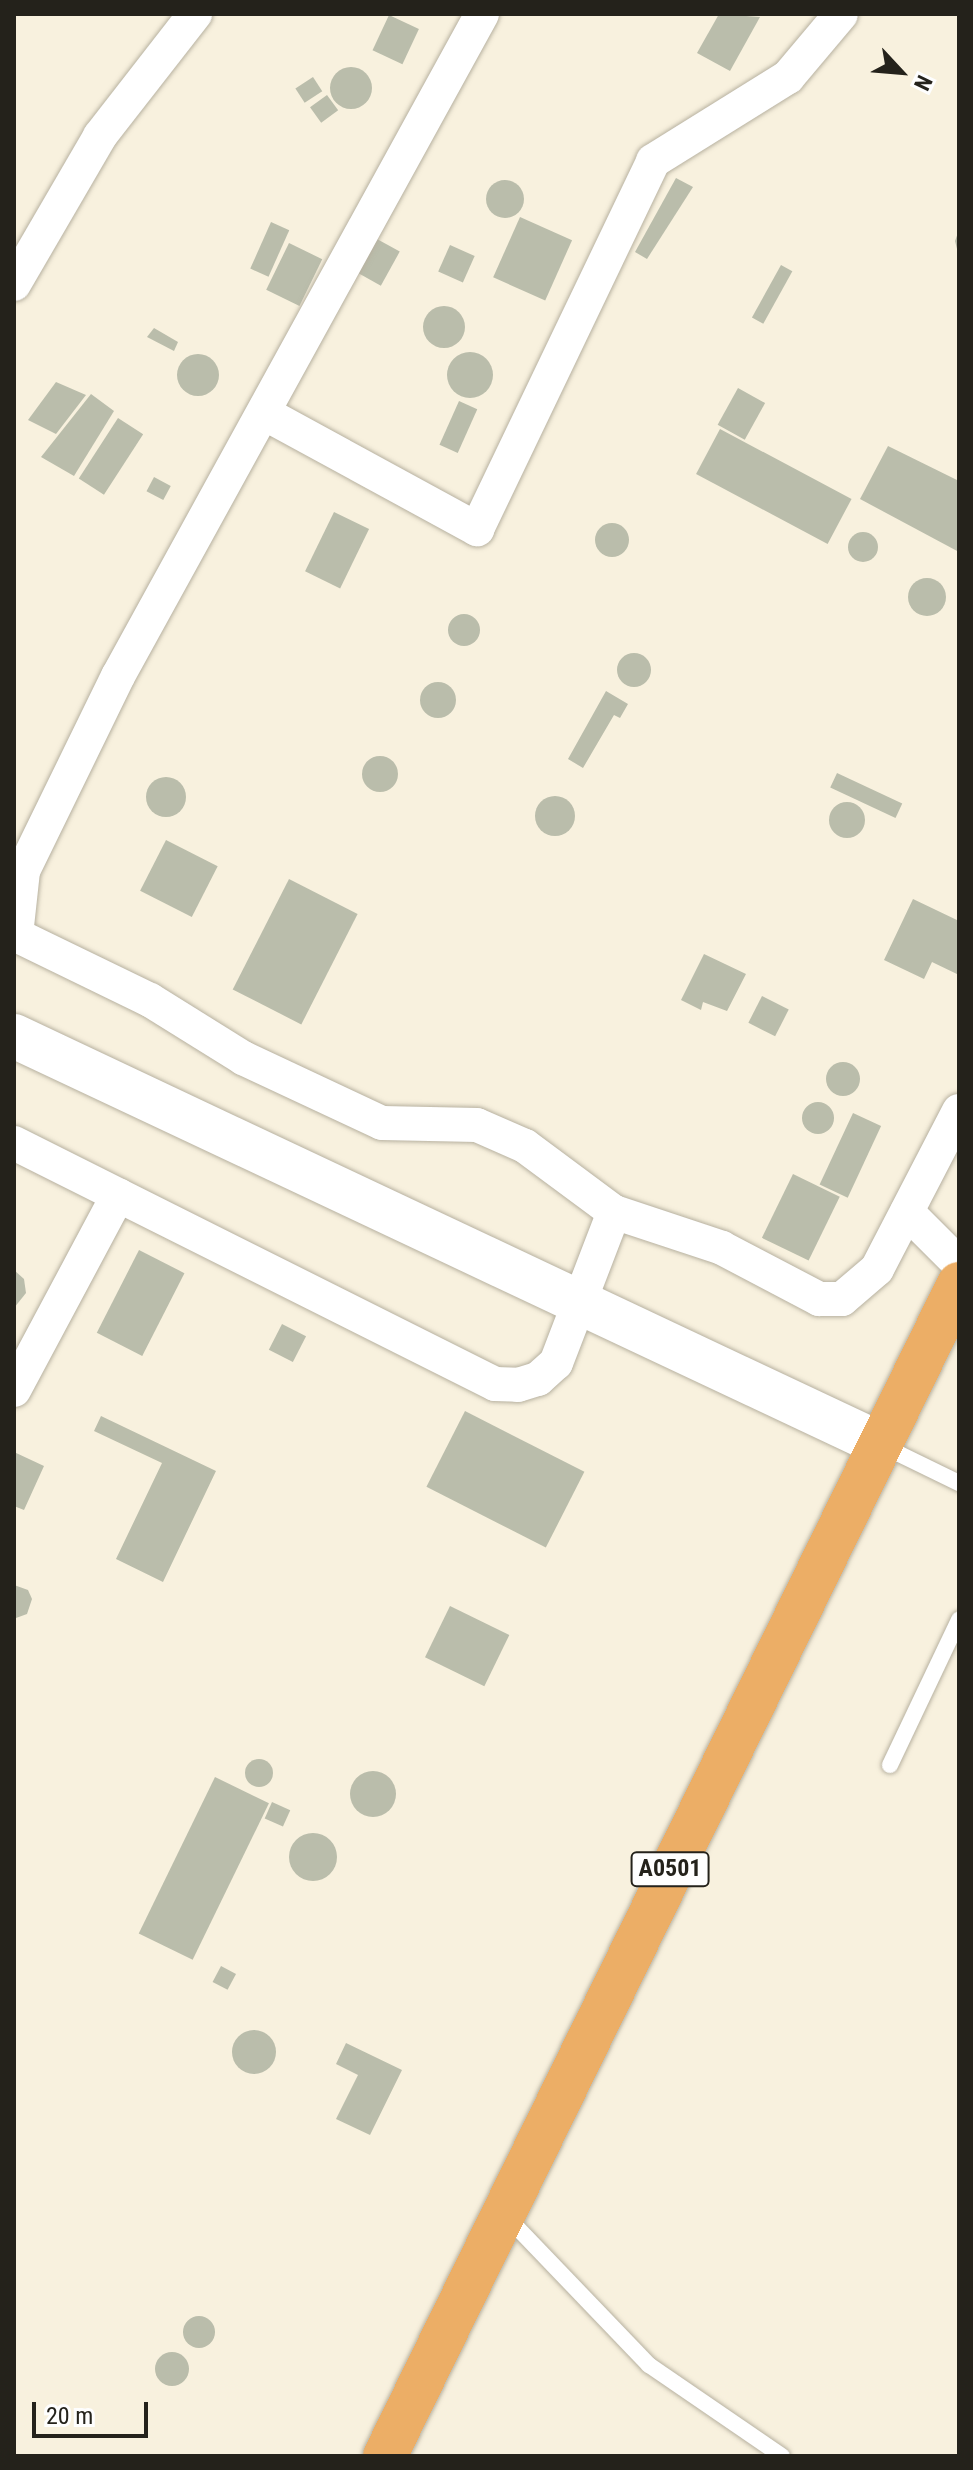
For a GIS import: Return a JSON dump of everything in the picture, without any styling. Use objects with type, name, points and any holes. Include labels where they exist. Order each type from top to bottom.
[{"type":"highway","name":"A0501","points":[[385,2456],[878,1443],[959,1284]]},
{"type":"main road","points":[[14,1036],[878,1443]]},
{"type":"street","points":[[14,284],[100,136],[195,14]]},
{"type":"street","points":[[482,14],[118,676],[23,871],[16,935],[150,1000],[243,1058],[382,1123],[477,1125],[525,1146],[614,1212],[722,1248],[819,1299],[842,1299],[859,1290],[877,1269],[959,1111]]},
{"type":"street","points":[[264,413],[477,529],[653,161],[788,77],[841,14]]},
{"type":"street","points":[[14,1143],[495,1384],[518,1385],[538,1379],[556,1363],[582,1306],[614,1212]]},
{"type":"street","points":[[14,1390],[118,1195]]},
{"type":"street","points":[[907,1212],[959,1264]]},
{"type":"lane","points":[[878,1443],[959,1483]]},
{"type":"lane","points":[[890,1765],[959,1620]]},
{"type":"lane","points":[[503,2213],[649,2365],[782,2456]]},
{"type":"building","points":[[719,14],[760,17],[730,71],[697,53]]},
{"type":"building","points":[[389,15],[419,29],[402,64],[373,50]]},
{"type":"building","points":[[351,67],[366,73],[372,88],[366,103],[351,109],[336,103],[330,88],[336,73]]},
{"type":"building","points":[[313,77],[322,91],[305,103],[295,88]]},
{"type":"building","points":[[327,95],[338,110],[321,123],[310,107]]},
{"type":"building","points":[[676,178],[693,187],[647,259],[635,252]]},
{"type":"building","points":[[505,180],[519,185],[524,199],[519,213],[505,218],[491,213],[486,199],[491,185]]},
{"type":"building","points":[[520,217],[572,240],[545,300],[493,277]]},
{"type":"building","points":[[271,222],[289,230],[269,277],[250,269]]},
{"type":"building","points":[[959,230],[959,257],[955,241]]},
{"type":"building","points":[[377,239],[400,252],[381,286],[358,273]]},
{"type":"building","points":[[289,243],[322,259],[299,306],[266,290]]},
{"type":"building","points":[[450,245],[475,256],[463,282],[438,271]]},
{"type":"building","points":[[781,265],[792,271],[763,324],[752,317]]},
{"type":"building","points":[[444,306],[459,312],[465,327],[459,342],[444,348],[429,342],[423,327],[429,312]]},
{"type":"building","points":[[154,328],[178,342],[174,351],[147,337]]},
{"type":"building","points":[[470,352],[486,359],[493,375],[486,391],[470,398],[454,391],[447,375],[454,359]]},
{"type":"building","points":[[198,354],[213,360],[219,375],[213,390],[198,396],[183,390],[177,375],[183,360]]},
{"type":"building","points":[[56,382],[86,395],[56,434],[28,420]]},
{"type":"building","points":[[738,388],[765,403],[745,440],[718,425]]},
{"type":"building","points":[[91,394],[114,411],[74,476],[41,457]]},
{"type":"building","points":[[459,401],[477,409],[458,453],[439,445]]},
{"type":"building","points":[[118,418],[143,434],[104,495],[79,478]]},
{"type":"building","points":[[720,429],[852,499],[828,544],[696,474]]},
{"type":"building","points":[[888,446],[959,481],[959,552],[860,499]]},
{"type":"building","points":[[154,477],[171,486],[163,500],[146,491]]},
{"type":"building","points":[[334,512],[369,529],[340,588],[305,571]]},
{"type":"building","points":[[612,523],[624,528],[629,540],[624,552],[612,557],[600,552],[595,540],[600,528]]},
{"type":"building","points":[[863,532],[869,533],[877,541],[877,553],[869,561],[863,562],[857,561],[849,553],[848,547],[849,541],[857,533]]},
{"type":"building","points":[[927,578],[940,584],[946,597],[940,610],[927,616],[914,610],[908,597],[914,584]]},
{"type":"building","points":[[464,614],[475,619],[480,630],[475,641],[464,646],[453,641],[448,630],[453,619]]},
{"type":"building","points":[[634,653],[646,658],[651,670],[646,682],[634,687],[622,682],[617,670],[622,658]]},
{"type":"building","points":[[438,682],[451,687],[456,700],[451,713],[438,718],[425,713],[420,700],[425,687]]},
{"type":"building","points":[[606,691],[628,704],[620,718],[614,715],[583,768],[568,759]]},
{"type":"building","points":[[380,756],[393,761],[398,774],[393,787],[380,792],[367,787],[362,774],[367,761]]},
{"type":"building","points":[[837,773],[902,803],[895,818],[830,788]]},
{"type":"building","points":[[166,777],[180,783],[186,797],[180,811],[166,817],[152,811],[146,797],[152,783]]},
{"type":"building","points":[[555,796],[569,802],[575,816],[569,830],[555,836],[541,830],[535,816],[541,802]]},
{"type":"building","points":[[847,802],[860,807],[865,820],[860,833],[847,838],[834,833],[829,820],[834,807]]},
{"type":"building","points":[[166,840],[218,866],[192,917],[140,891]]},
{"type":"building","points":[[289,879],[358,914],[301,1024],[233,989]]},
{"type":"building","points":[[913,899],[959,921],[959,975],[932,962],[924,979],[884,960]]},
{"type":"building","points":[[704,954],[746,974],[727,1011],[703,1002],[701,1010],[681,1000]]},
{"type":"building","points":[[762,996],[789,1010],[775,1036],[748,1023]]},
{"type":"building","points":[[843,1062],[855,1067],[860,1079],[855,1091],[843,1096],[831,1091],[826,1079],[831,1067]]},
{"type":"building","points":[[818,1102],[829,1107],[834,1118],[829,1129],[818,1134],[807,1129],[802,1118],[807,1107]]},
{"type":"building","points":[[853,1113],[881,1126],[848,1198],[820,1185]]},
{"type":"building","points":[[793,1174],[840,1197],[809,1261],[762,1238]]},
{"type":"building","points":[[139,1250],[184,1273],[142,1356],[97,1333]]},
{"type":"building","points":[[14,1270],[24,1279],[26,1293],[14,1308]]},
{"type":"building","points":[[282,1324],[306,1336],[293,1362],[269,1350]]},
{"type":"building","points":[[465,1411],[584,1472],[546,1548],[426,1487]]},
{"type":"building","points":[[101,1416],[216,1471],[163,1582],[116,1559],[162,1463],[94,1431]]},
{"type":"building","points":[[14,1452],[44,1466],[24,1510],[14,1506]]},
{"type":"building","points":[[14,1585],[28,1590],[32,1599],[27,1614],[16,1618]]},
{"type":"building","points":[[450,1606],[509,1635],[484,1686],[425,1657]]},
{"type":"building","points":[[259,1759],[269,1763],[273,1773],[269,1783],[259,1787],[249,1783],[245,1773],[249,1763]]},
{"type":"building","points":[[373,1771],[390,1777],[396,1794],[390,1811],[373,1817],[356,1811],[350,1794],[356,1777]]},
{"type":"building","points":[[215,1777],[269,1803],[193,1960],[139,1933]]},
{"type":"building","points":[[272,1802],[290,1810],[283,1827],[265,1818]]},
{"type":"building","points":[[313,1833],[322,1834],[330,1840],[336,1848],[336,1866],[330,1874],[322,1880],[313,1881],[304,1880],[296,1874],[290,1866],[289,1857],[290,1848],[296,1840],[304,1834]]},
{"type":"building","points":[[221,1966],[236,1974],[228,1990],[213,1982]]},
{"type":"building","points":[[254,2030],[269,2037],[276,2052],[269,2067],[254,2074],[239,2067],[232,2052],[239,2037]]},
{"type":"building","points":[[346,2043],[402,2070],[370,2135],[336,2119],[358,2075],[336,2064]]},
{"type":"building","points":[[199,2316],[210,2321],[215,2332],[210,2343],[199,2348],[188,2343],[183,2332],[188,2321]]},
{"type":"building","points":[[172,2352],[184,2357],[189,2369],[184,2381],[172,2386],[160,2381],[155,2369],[160,2357]]}]
